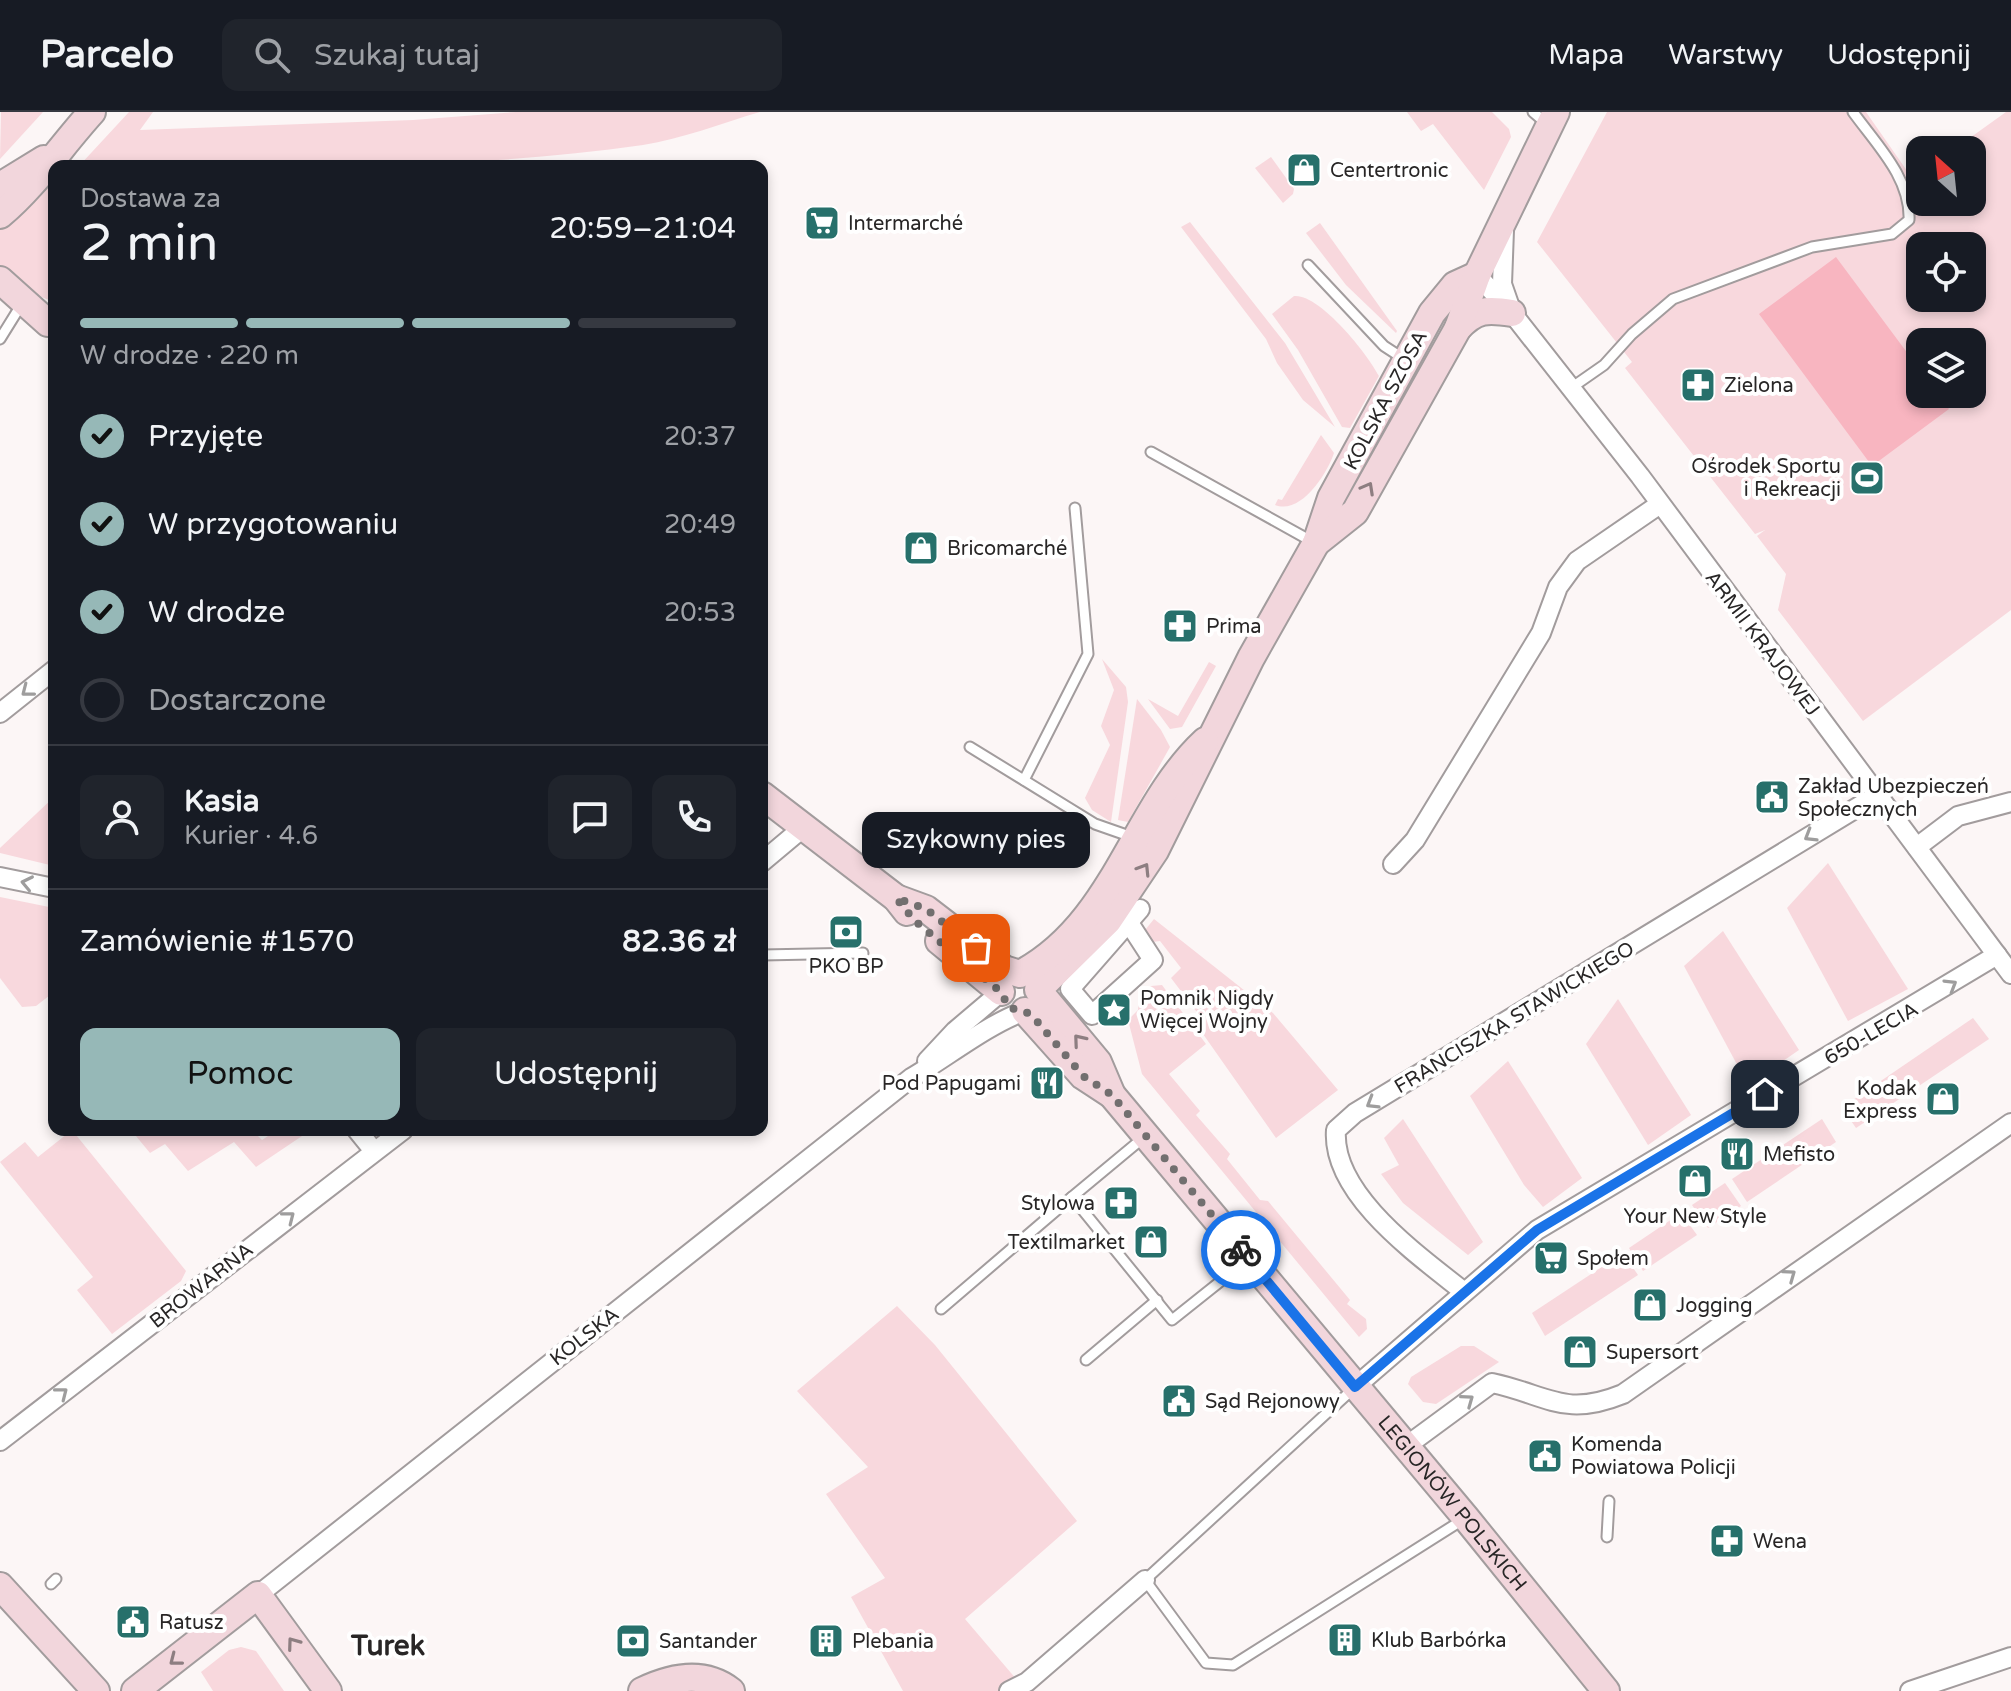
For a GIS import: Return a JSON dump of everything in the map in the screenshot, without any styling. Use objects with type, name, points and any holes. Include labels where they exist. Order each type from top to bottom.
[{"type":"street","points":[[48,160],[92,112]]},
{"type":"street","name":"KOLSKA SZOSA","points":[[1316,543],[1355,512],[1458,328],[1477,275],[1506,219],[1547,117],[1574,112]]},
{"type":"street","points":[[0,186],[53,153]]},
{"type":"street","points":[[0,215],[25,193],[48,160]]},
{"type":"street","name":"ARMII KRAJOWEJ","points":[[1506,219],[1501,245],[1502,284],[1512,313]]},
{"type":"street","name":"KOLSKA SZOSA","points":[[1021,992],[1126,899],[1177,811],[1251,658],[1316,543],[1331,498],[1406,361],[1455,285],[1477,275]]},
{"type":"street","name":"ARMII KRAJOWEJ","points":[[1477,275],[1512,313],[1660,504],[2011,974]]},
{"type":"street","points":[[0,280],[48,322]]},
{"type":"street","points":[[9,306],[48,324]]},
{"type":"street","name":"KOLSKA SZOSA","points":[[1458,328],[1472,313],[1488,309],[1512,313]]},
{"type":"street","points":[[1393,864],[1415,840],[1541,633],[1565,578],[1577,561],[1660,504]]},
{"type":"street","points":[[0,713],[48,675]]},
{"type":"street","name":"KOLSKA SZOSA","points":[[1021,992],[1034,967],[1093,909],[1138,839],[1178,766],[1216,731]]},
{"type":"street","name":"FRANCISZKA STAWICKIEGO","points":[[1463,1291],[1401,1243],[1367,1206],[1334,1150],[1336,1130],[1355,1113],[1876,796]]},
{"type":"street","name":"LEGIONÓW POLSKICH","points":[[768,799],[896,898],[915,921],[1021,992],[1083,1076],[1112,1095],[1466,1518],[1606,1691]]},
{"type":"street","points":[[1917,847],[1958,816],[2011,802]]},
{"type":"street","points":[[768,857],[805,826]]},
{"type":"street","points":[[0,877],[48,887]]},
{"type":"street","points":[[1134,916],[1153,960],[1092,1015],[1070,989],[1134,916]]},
{"type":"street","name":"650-LECIA","points":[[1355,1387],[1537,1230],[1997,955]]},
{"type":"street","name":"KOLSKA","points":[[911,1078],[955,1031],[1021,992]]},
{"type":"street","name":"KOLSKA","points":[[258,1595],[911,1078],[967,1045],[1001,1019],[1021,992]]},
{"type":"street","points":[[1405,1447],[1492,1383],[1567,1406],[1591,1405],[1623,1394],[2011,1123]]},
{"type":"street","points":[[362,1136],[374,1151]]},
{"type":"street","name":"BROWARNA","points":[[0,1441],[395,1136]]},
{"type":"street","points":[[1009,1691],[1027,1682],[1145,1580]]},
{"type":"street","points":[[0,1586],[28,1606],[96,1691]]},
{"type":"street","points":[[135,1691],[258,1595],[328,1691]]},
{"type":"street","points":[[1910,1691],[2011,1657]]},
{"type":"street","points":[[642,1691],[656,1684],[699,1676],[731,1691]]},
{"type":"lane","points":[[1571,388],[1604,365],[1632,334],[1673,299],[1812,247],[1892,234],[1909,220],[1910,201],[1901,178],[1853,112]]},
{"type":"lane","points":[[1308,265],[1384,346],[1406,361]]},
{"type":"lane","points":[[0,339],[9,306]]},
{"type":"lane","points":[[1151,452],[1316,543]]},
{"type":"lane","points":[[1024,780],[1088,654],[1075,508]]},
{"type":"lane","points":[[970,747],[1095,824],[1138,839]]},
{"type":"lane","points":[[768,955],[863,953]]},
{"type":"lane","points":[[941,1309],[1146,1135]]},
{"type":"lane","points":[[1072,1197],[1172,1320],[1249,1259]]},
{"type":"lane","points":[[1086,1360],[1157,1300]]},
{"type":"lane","points":[[1355,1387],[1145,1580],[1206,1663],[1233,1665],[1466,1518]]},
{"type":"lane","points":[[1607,1537],[1609,1501]]},
{"type":"shaded area","points":[[1,112],[43,112],[0,159]]},
{"type":"shaded area","points":[[129,112],[153,112],[140,130],[413,120],[516,112],[760,112],[643,145],[503,160],[85,160]]},
{"type":"shaded area","points":[[1407,112],[1492,112],[1509,129],[1511,137],[1484,190],[1433,124],[1421,131]]},
{"type":"shaded area","name":"Ośrodek Sportu i Rekreacji","points":[[1607,112],[1866,112],[1906,169],[1906,216],[1986,216],[1986,136],[1973,136],[2006,112],[2011,112],[2011,610],[1863,721],[1778,610],[1786,574],[1757,536],[1765,530],[1755,534],[1625,368],[1632,362],[1537,242]]},
{"type":"shaded area","points":[[1271,157],[1294,189],[1283,203],[1255,168]]},
{"type":"shaded area","points":[[48,184],[48,300],[0,265],[0,227]]},
{"type":"shaded area","points":[[1190,222],[1285,343],[1335,427],[1303,400],[1277,363],[1266,339],[1181,227]]},
{"type":"shaded area","points":[[1320,223],[1396,333],[1346,285],[1306,233]]},
{"type":"shaded area","points":[[1836,257],[1906,351],[1906,408],[1949,409],[1872,466],[1759,314]]},
{"type":"shaded area","points":[[1294,296],[1316,304],[1329,314],[1354,340],[1379,376],[1350,428],[1342,427],[1298,350],[1272,314]]},
{"type":"shaded area","points":[[1321,435],[1334,453],[1319,481],[1312,491],[1294,504],[1275,505],[1278,499],[1282,500]]},
{"type":"shaded area","points":[[1102,659],[1126,687],[1128,702],[1111,822],[1092,810],[1085,798],[1110,745],[1101,726],[1114,690]]},
{"type":"shaded area","points":[[1209,662],[1216,666],[1182,727],[1170,729],[1148,699],[1178,716]]},
{"type":"shaded area","points":[[1137,699],[1170,747],[1128,822],[1118,820]]},
{"type":"shaded area","points":[[48,803],[48,865],[0,853],[0,848]]},
{"type":"shaded area","points":[[1828,863],[1908,989],[1848,1021],[1787,908]]},
{"type":"shaded area","points":[[0,897],[48,907],[48,997],[36,1006],[22,1007],[0,978]]},
{"type":"shaded area","points":[[1154,919],[1273,1013],[1338,1090],[1276,1138],[1203,1034],[1199,1015],[1171,978],[1181,968],[1160,941],[1145,943],[1141,935]]},
{"type":"shaded area","points":[[1723,931],[1799,1050],[1748,1085],[1684,966]]},
{"type":"shaded area","points":[[1162,985],[1206,1044],[1169,1074],[1200,1111],[1196,1115],[1230,1154],[1227,1159],[1260,1200],[1268,1201],[1350,1300],[1347,1304],[1366,1319],[1367,1329],[1359,1337],[1142,1074],[1128,1020],[1138,1010],[1139,1000],[1151,986]]},
{"type":"shaded area","points":[[1618,999],[1691,1115],[1648,1145],[1586,1044]]},
{"type":"shaded area","points":[[1973,1018],[1989,1039],[1856,1128],[1845,1112],[1850,1102]]},
{"type":"shaded area","points":[[1508,1061],[1582,1178],[1543,1207],[1524,1185],[1470,1096]]},
{"type":"shaded area","points":[[1403,1119],[1483,1242],[1468,1255],[1403,1203],[1381,1174],[1399,1165],[1384,1138]]},
{"type":"shaded area","points":[[1822,1119],[1836,1142],[1747,1202],[1732,1179]]},
{"type":"shaded area","points":[[64,1136],[77,1136],[186,1271],[181,1281],[112,1334],[77,1290],[93,1277],[0,1162],[25,1142],[38,1157]]},
{"type":"shaded area","points":[[136,1136],[258,1136],[262,1140],[268,1136],[302,1136],[256,1167],[234,1142],[188,1171],[165,1144],[150,1153]]},
{"type":"shaded area","points":[[1725,1183],[1741,1206],[1708,1228],[1692,1205]]},
{"type":"shaded area","points":[[1681,1213],[1697,1235],[1643,1271],[1629,1248]]},
{"type":"shaded area","points":[[1623,1253],[1638,1275],[1545,1336],[1532,1313]]},
{"type":"shaded area","points":[[897,1306],[935,1345],[1077,1521],[965,1619],[1017,1680],[1003,1691],[903,1691],[851,1597],[885,1578],[826,1494],[868,1467],[797,1391]]},
{"type":"shaded area","points":[[1461,1346],[1474,1346],[1499,1362],[1436,1404],[1423,1402],[1408,1384],[1411,1377]]},
{"type":"shaded area","points":[[241,1647],[256,1651],[284,1691],[213,1691],[201,1672],[229,1650]]},
{"type":"way so far","points":[[976,948],[926,909],[896,898],[915,921],[1001,992],[1009,1008],[1025,1011],[1035,1019],[1083,1076],[1112,1095],[1241,1250]]},
{"type":"place","name":"Centertronic","points":[[1304,170]]},
{"type":"place","name":"Intermarché","points":[[822,223]]},
{"type":"place","name":"Zielona","points":[[1698,385]]},
{"type":"place","name":"Ośrodek Sportu i Rekreacji","points":[[1867,478]]},
{"type":"place","name":"Bricomarché","points":[[921,548]]},
{"type":"place","name":"Prima","points":[[1180,626]]},
{"type":"place","name":"Zakład Ubezpieczeń Społecznych","points":[[1772,797]]},
{"type":"place","name":"PKO BP","points":[[846,932]]},
{"type":"place","name":"Szykowny pies","points":[[976,948]]},
{"type":"place","name":"Pomnik Nigdy Więcej Wojny","points":[[1114,1010]]},
{"type":"place","name":"Pod Papugami","points":[[1047,1083]]},
{"type":"place","name":"Kodak Express","points":[[1943,1099]]},
{"type":"place","name":"Mefisto","points":[[1737,1154]]},
{"type":"place","name":"Your New Style","points":[[1695,1181]]},
{"type":"place","name":"Stylowa","points":[[1121,1203]]},
{"type":"place","name":"Textilmarket","points":[[1151,1242]]},
{"type":"place","name":"Społem","points":[[1551,1258]]},
{"type":"place","name":"Jogging","points":[[1650,1305]]},
{"type":"place","name":"Supersort","points":[[1580,1352]]},
{"type":"place","name":"Sąd Rejonowy","points":[[1179,1401]]},
{"type":"place","name":"Komenda Powiatowa Policji","points":[[1545,1456]]},
{"type":"place","name":"Wena","points":[[1727,1541]]},
{"type":"place","name":"Ratusz","points":[[133,1622]]},
{"type":"place","name":"Klub Barbórka","points":[[1345,1640]]},
{"type":"place","name":"Santander","points":[[633,1641]]},
{"type":"place","name":"Plebania","points":[[826,1641]]},
{"type":"district","name":"Turek","points":[[388,1645]]},
{"type":"route","points":[[1241,1250],[1355,1387],[1537,1230],[1765,1094]]}]
